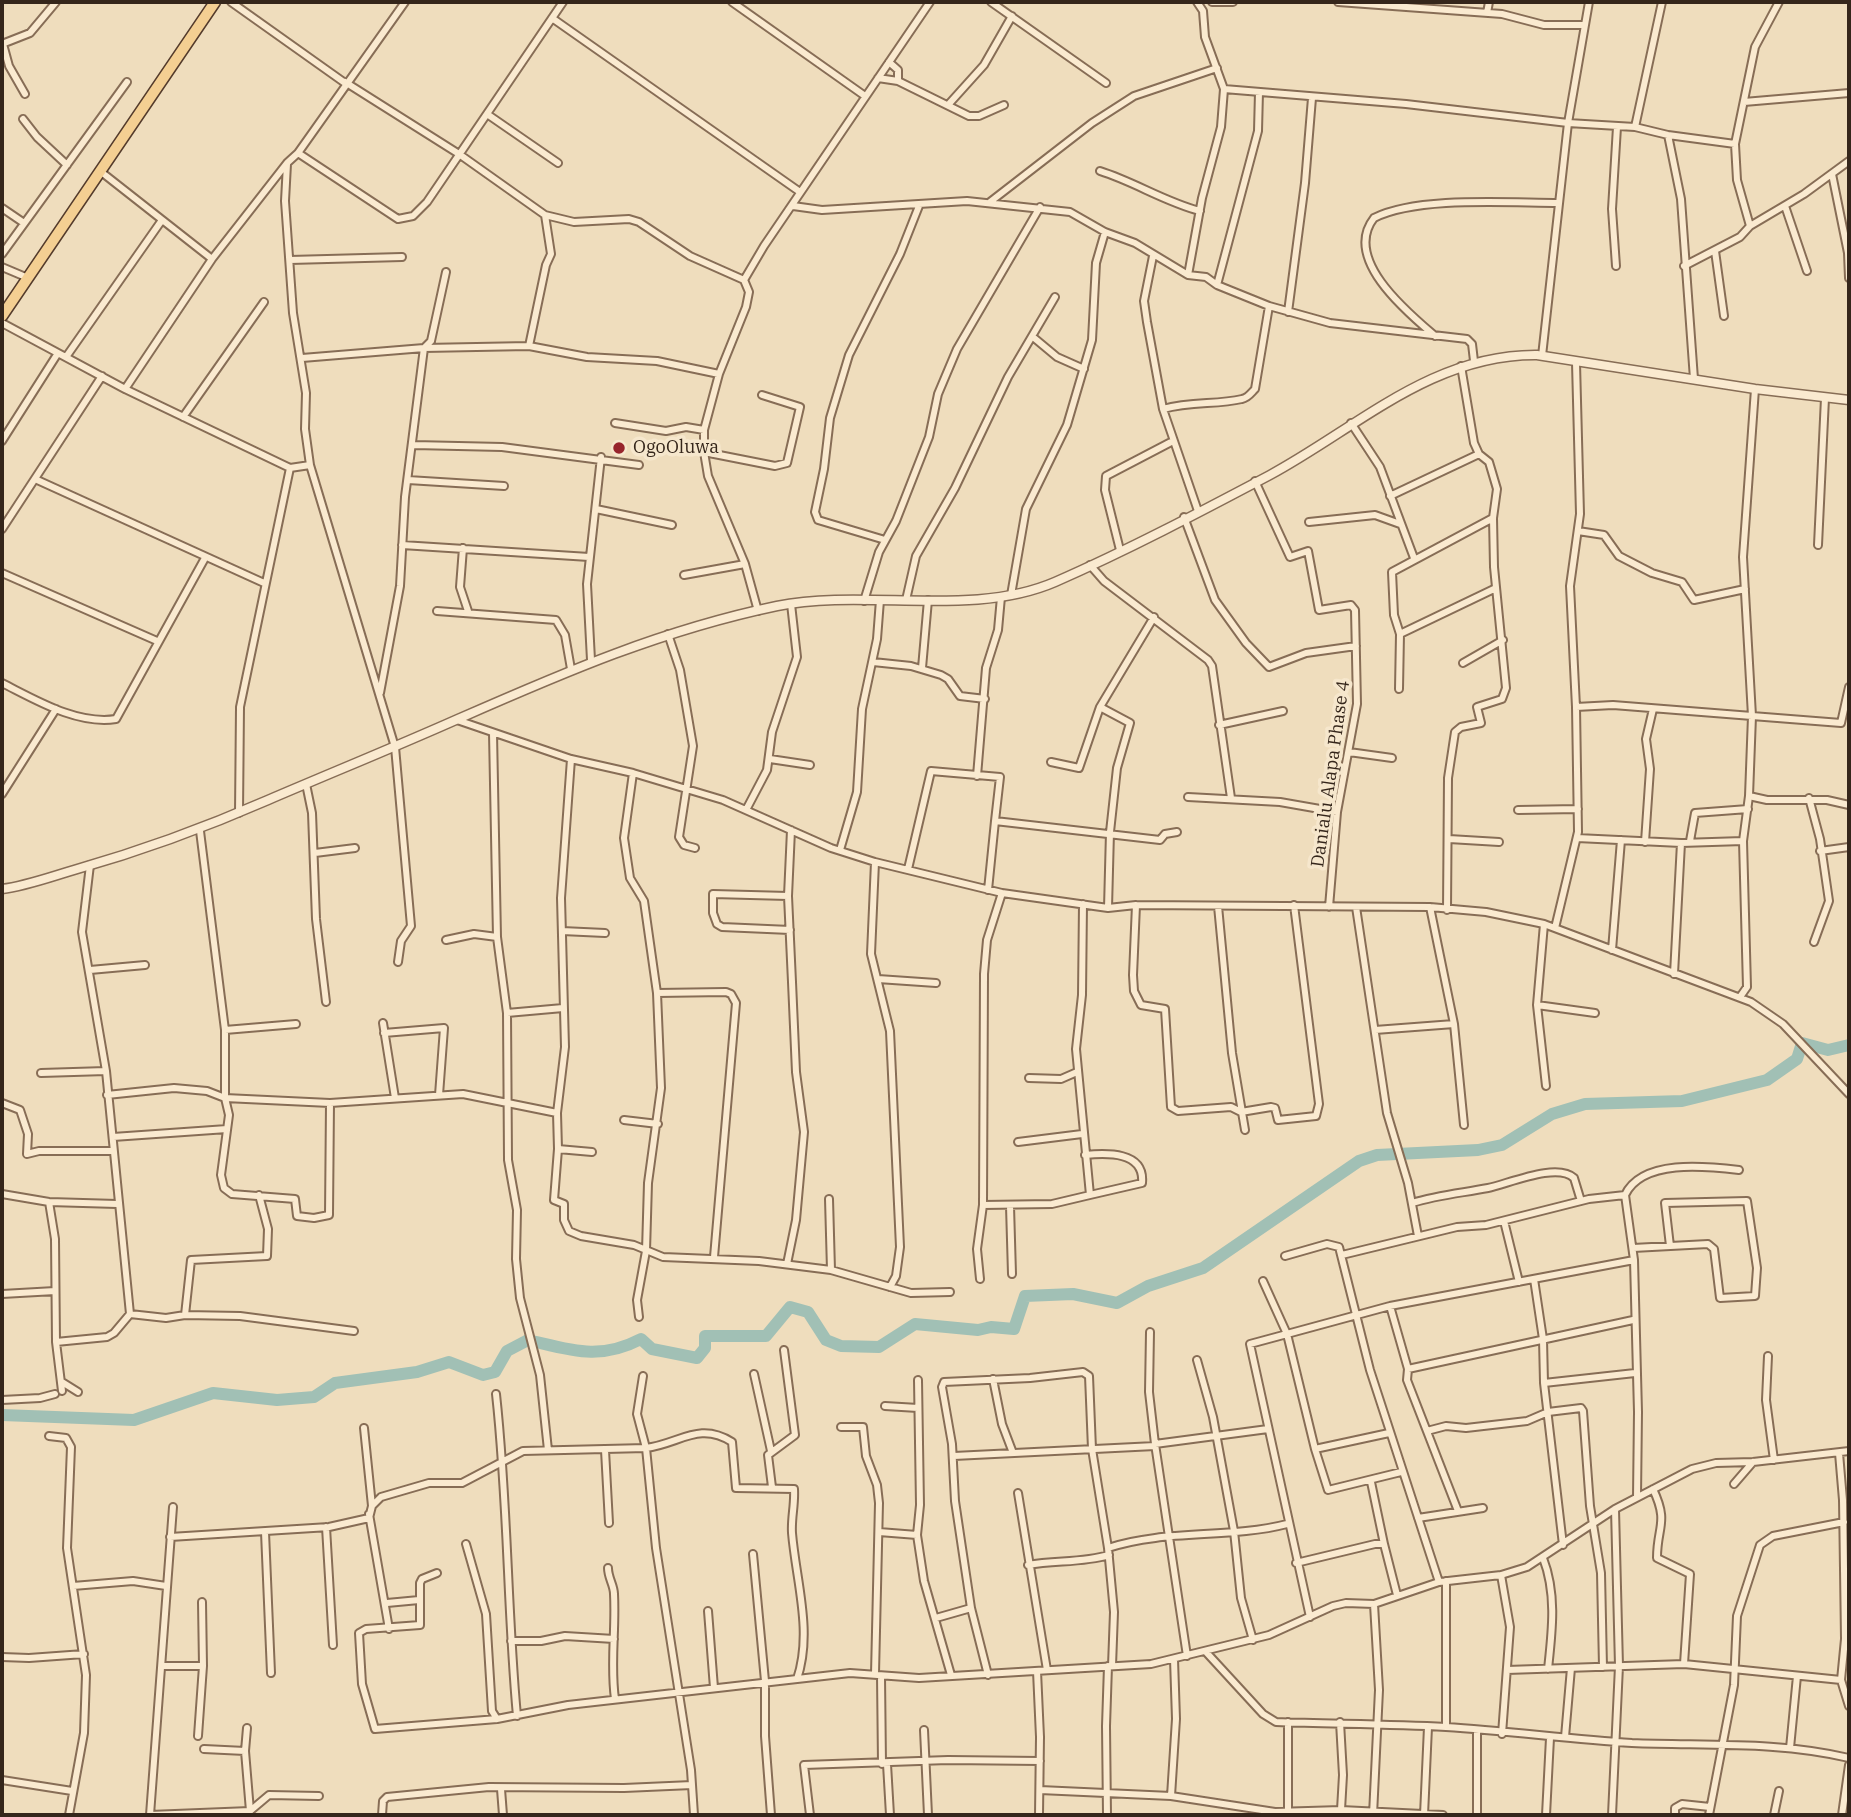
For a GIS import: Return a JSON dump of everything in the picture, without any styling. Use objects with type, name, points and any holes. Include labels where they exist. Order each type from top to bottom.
[{"type":"main road","points":[[2,316],[215,2]]},
{"type":"street","points":[[25,94],[9,66],[2,44],[30,33],[56,2]]},
{"type":"street","points":[[231,2],[345,83],[459,154],[545,215],[574,222],[629,219],[639,222],[690,256],[744,280],[749,292],[746,307],[719,374],[704,430],[704,452],[708,476],[745,564],[758,611]]},
{"type":"street","points":[[125,388],[212,259],[287,163],[298,153],[345,83],[405,2]]},
{"type":"street","points":[[298,153],[398,219],[413,216],[427,202],[563,2]]},
{"type":"street","points":[[732,2],[865,96]]},
{"type":"street","points":[[744,280],[800,192],[930,2]]},
{"type":"street","points":[[991,2],[1106,83]]},
{"type":"street","points":[[1188,275],[1200,211],[1221,127],[1224,89],[1205,37],[1203,11],[1197,2]]},
{"type":"street","points":[[1212,2],[1233,2]]},
{"type":"street","points":[[1338,2],[1398,4],[1487,13],[1544,25],[1583,25]]},
{"type":"street","points":[[1487,13],[1489,2]]},
{"type":"street","points":[[1542,356],[1568,123],[1589,2]]},
{"type":"street","points":[[1635,127],[1662,2]]},
{"type":"street","points":[[1750,226],[1737,180],[1735,144],[1755,47],[1779,2]]},
{"type":"street","points":[[948,105],[971,82],[999,43],[1012,16]]},
{"type":"street","points":[[552,18],[800,192]]},
{"type":"street","points":[[889,62],[898,71],[898,80]]},
{"type":"street","points":[[990,202],[1092,123],[1134,96],[1217,68]]},
{"type":"street","points":[[878,78],[898,80],[969,116],[979,116],[1004,105]]},
{"type":"street","points":[[2,254],[127,82]]},
{"type":"street","points":[[1224,89],[1406,104],[1568,123],[1635,127],[1668,135],[1735,144]]},
{"type":"street","points":[[1217,285],[1258,131],[1259,92]]},
{"type":"street","points":[[1744,102],[1849,93]]},
{"type":"street","points":[[1288,312],[1312,98]]},
{"type":"street","points":[[487,114],[558,163]]},
{"type":"street","points":[[23,119],[37,137],[67,165]]},
{"type":"street","points":[[1616,127],[1612,209],[1616,267]]},
{"type":"street","points":[[1668,135],[1681,199],[1694,379]]},
{"type":"street","points":[[1684,266],[1740,237],[1750,226],[1785,206],[1849,161]]},
{"type":"street","points":[[287,163],[285,201],[293,313],[302,358],[310,465],[395,747],[411,926],[401,941],[398,962]]},
{"type":"street","points":[[100,170],[212,259]]},
{"type":"street","points":[[1100,171],[1129,180],[1178,205],[1200,211]]},
{"type":"street","points":[[1832,174],[1849,253],[1849,278]]},
{"type":"street","points":[[793,205],[822,210],[967,201],[1040,206],[1070,212],[1105,232],[1135,243],[1188,275],[1206,278],[1269,306],[1330,323],[1436,338],[1466,339],[1472,344],[1474,361]]},
{"type":"street","points":[[1436,338],[1379,281],[1368,253],[1366,237],[1374,218],[1383,213],[1436,205],[1559,203]]},
{"type":"street","points":[[885,540],[818,520],[815,512],[824,469],[830,418],[849,355],[900,254],[919,206]]},
{"type":"street","points":[[864,601],[885,540],[896,521],[929,437],[938,394],[957,349],[1040,206]]},
{"type":"street","points":[[1785,206],[1807,271]]},
{"type":"street","points":[[2,208],[24,223]]},
{"type":"street","points":[[529,346],[545,265],[551,254],[545,215]]},
{"type":"street","points":[[66,357],[162,220]]},
{"type":"street","points":[[1012,595],[1026,509],[1067,425],[1092,340],[1096,263],[1105,232]]},
{"type":"street","points":[[1715,251],[1724,316]]},
{"type":"street","points":[[1153,256],[1144,301],[1163,409],[1198,511]]},
{"type":"street","points":[[290,260],[402,257]]},
{"type":"street","points":[[2,267],[28,278]]},
{"type":"street","points":[[379,695],[400,586],[408,480],[424,348],[431,341],[446,272]]},
{"type":"street","points":[[906,600],[916,556],[956,488],[1008,377],[1055,297]]},
{"type":"street","points":[[183,417],[264,302]]},
{"type":"street","points":[[1163,409],[1198,401],[1242,399],[1249,396],[1255,389],[1269,306]]},
{"type":"street","points":[[2,323],[125,388],[290,468],[310,465]]},
{"type":"street","points":[[1033,337],[1057,357],[1084,369]]},
{"type":"street","points":[[302,358],[424,348],[529,346],[587,357],[657,361],[719,374]]},
{"type":"street","points":[[2,441],[58,353]]},
{"type":"street","points":[[2,889],[200,831],[571,668],[668,634],[791,604],[1001,597],[1052,584],[1255,481],[1351,423],[1461,365],[1474,361],[1509,355],[1542,356],[1755,389],[1849,400]]},
{"type":"street","points":[[1555,928],[1577,838],[1576,707],[1570,586],[1578,531],[1580,443],[1576,363]]},
{"type":"street","points":[[1447,910],[1448,778],[1455,732],[1481,723],[1477,707],[1502,699],[1504,695],[1503,640],[1496,588],[1493,518],[1497,501],[1489,462],[1479,454],[1474,443],[1461,365]]},
{"type":"street","points":[[2,528],[102,376]]},
{"type":"street","points":[[1740,997],[1747,987],[1742,841],[1748,810],[1752,716],[1743,557],[1755,389]]},
{"type":"street","points":[[704,452],[775,466],[787,464],[800,407],[762,395]]},
{"type":"street","points":[[1818,545],[1825,398]]},
{"type":"street","points":[[615,423],[666,431],[686,427],[704,430]]},
{"type":"street","points":[[1351,423],[1380,467],[1414,558]]},
{"type":"street","points":[[1120,550],[1105,490],[1106,476],[1173,442]]},
{"type":"street","points":[[414,444],[502,447],[601,457],[639,465]]},
{"type":"street","points":[[1390,496],[1479,454]]},
{"type":"street","points":[[591,660],[587,584],[601,457]]},
{"type":"street","points":[[239,813],[240,707],[290,468]]},
{"type":"street","points":[[35,480],[264,583]]},
{"type":"street","points":[[408,480],[505,486]]},
{"type":"street","name":"Danialu Alapa Phase 4","points":[[1255,481],[1290,556],[1308,551],[1319,610],[1354,607],[1359,688],[1337,812],[1329,906]]},
{"type":"street","points":[[596,509],[672,525]]},
{"type":"street","points":[[1309,522],[1375,514],[1400,524]]},
{"type":"street","points":[[1184,517],[1219,607],[1269,667],[1306,653],[1356,646]]},
{"type":"street","points":[[1399,689],[1399,634],[1394,615],[1391,574],[1410,564],[1414,558],[1493,518]]},
{"type":"street","points":[[1578,531],[1604,535],[1619,556],[1653,573],[1682,582],[1695,600],[1745,589]]},
{"type":"street","points":[[402,545],[589,556]]},
{"type":"street","points":[[463,548],[460,587],[468,611]]},
{"type":"street","points":[[2,683],[56,709],[102,721],[116,719],[205,558]]},
{"type":"street","points":[[684,575],[745,564]]},
{"type":"street","points":[[1090,565],[1104,581],[1208,660],[1231,798]]},
{"type":"street","points":[[2,573],[157,641]]},
{"type":"street","points":[[1399,634],[1496,588]]},
{"type":"street","points":[[977,776],[986,668],[998,630],[1001,597]]},
{"type":"street","points":[[840,850],[858,792],[862,709],[873,662],[880,600]]},
{"type":"street","points":[[922,668],[928,600]]},
{"type":"street","points":[[746,810],[762,785],[770,759],[772,732],[797,657],[791,604]]},
{"type":"street","points":[[437,611],[468,611],[556,620],[565,635],[571,668]]},
{"type":"street","points":[[1051,762],[1079,768],[1100,707],[1154,617]]},
{"type":"street","points":[[668,634],[680,670],[693,747],[679,837],[684,845],[695,848]]},
{"type":"street","points":[[1463,663],[1503,640]]},
{"type":"street","points":[[873,662],[922,668],[948,679],[960,696],[985,699]]},
{"type":"street","points":[[1576,707],[1653,709],[1841,723],[1849,687]]},
{"type":"street","points":[[1100,707],[1130,723],[1118,768],[1110,832],[1108,908]]},
{"type":"street","points":[[2,794],[56,709]]},
{"type":"street","points":[[1645,842],[1650,769],[1646,739],[1653,709]]},
{"type":"street","points":[[1219,725],[1283,710]]},
{"type":"street","points":[[457,720],[571,760],[686,788],[875,862],[1002,893],[1108,908],[1136,905],[1430,907],[1486,912],[1544,924],[1740,997],[1783,1024],[1849,1094]]},
{"type":"street","points":[[493,733],[497,937],[507,1013],[508,1160],[517,1210],[516,1259],[520,1298],[540,1375],[548,1450]]},
{"type":"street","points":[[1349,752],[1392,758]]},
{"type":"street","points":[[770,759],[810,765]]},
{"type":"street","points":[[571,760],[562,931],[565,1063],[557,1113],[558,1149],[554,1200],[564,1205],[564,1220],[569,1231],[581,1236],[634,1245],[663,1258],[714,1257],[787,1264],[831,1270],[911,1293],[950,1292]]},
{"type":"street","points":[[908,869],[931,771],[1000,777],[988,890]]},
{"type":"street","points":[[633,773],[624,838],[630,878],[643,901],[661,1040],[658,1124],[648,1183],[646,1251],[637,1300],[639,1317]]},
{"type":"street","points":[[306,784],[315,853],[316,919],[326,1002]]},
{"type":"street","points":[[1749,796],[1767,800],[1809,798],[1849,805]]},
{"type":"street","points":[[1188,797],[1280,802],[1337,812]]},
{"type":"street","points":[[1809,798],[1829,901],[1814,942]]},
{"type":"street","points":[[1518,810],[1578,809]]},
{"type":"street","points":[[1690,841],[1695,813],[1748,810]]},
{"type":"street","points":[[995,821],[1110,832],[1160,840],[1165,834],[1177,832]]},
{"type":"street","points":[[787,1264],[796,1220],[804,1132],[796,1072],[788,896],[791,830]]},
{"type":"street","points":[[200,831],[225,1030],[225,1098],[229,1115],[221,1175],[224,1188],[232,1194],[295,1199],[297,1216],[314,1218],[329,1215],[330,1103]]},
{"type":"street","points":[[1577,838],[1681,844],[1690,841],[1742,841]]},
{"type":"street","points":[[1449,839],[1499,842]]},
{"type":"street","points":[[1612,950],[1621,840]]},
{"type":"street","points":[[1674,974],[1681,844]]},
{"type":"street","points":[[1820,851],[1849,847]]},
{"type":"street","points":[[315,853],[355,848]]},
{"type":"street","points":[[875,862],[871,954],[890,1031],[900,1247],[895,1282],[890,1287]]},
{"type":"street","points":[[56,1342],[107,1337],[114,1333],[130,1314],[117,1204],[106,1071],[82,932],[90,865]]},
{"type":"street","points":[[980,1279],[977,1249],[983,1205],[984,974],[987,940],[1002,893]]},
{"type":"street","points":[[788,896],[713,894],[713,913],[717,924],[722,928],[790,930]]},
{"type":"street","points":[[1083,904],[1077,1072],[1090,1195]]},
{"type":"street","points":[[1136,905],[1134,991],[1141,1005],[1165,1009],[1171,1107],[1178,1111],[1231,1107],[1241,1112],[1271,1107],[1275,1108],[1278,1120],[1311,1118],[1318,1111],[1294,905]]},
{"type":"street","points":[[1218,906],[1245,1130]]},
{"type":"street","points":[[1356,907],[1387,1112],[1412,1203],[1418,1236]]},
{"type":"street","points":[[1430,907],[1454,1024],[1464,1125]]},
{"type":"street","points":[[1544,924],[1537,1005],[1545,1086]]},
{"type":"street","points":[[562,931],[604,933]]},
{"type":"street","points":[[446,940],[474,934],[497,937]]},
{"type":"street","points":[[90,970],[145,965]]},
{"type":"street","points":[[877,979],[936,983]]},
{"type":"street","points":[[657,993],[726,992],[731,994],[736,1003],[714,1257]]},
{"type":"street","points":[[1537,1005],[1595,1013]]},
{"type":"street","points":[[507,1013],[564,1008]]},
{"type":"street","points":[[383,1023],[395,1098]]},
{"type":"street","points":[[225,1030],[296,1024]]},
{"type":"street","points":[[1375,1030],[1454,1024]]},
{"type":"street","points":[[384,1033],[444,1028],[439,1095]]},
{"type":"street","points":[[41,1073],[106,1071]]},
{"type":"street","points":[[1029,1078],[1061,1079],[1077,1072]]},
{"type":"street","points":[[107,1095],[174,1088],[207,1091],[225,1098],[330,1103],[463,1094],[508,1102],[514,1107],[557,1113]]},
{"type":"street","points":[[2,1103],[20,1110],[28,1134],[27,1154],[39,1151],[113,1150]]},
{"type":"street","points":[[624,1120],[658,1124]]},
{"type":"street","points":[[113,1137],[227,1129]]},
{"type":"street","points":[[1018,1142],[1082,1134]]},
{"type":"street","points":[[558,1149],[592,1152]]},
{"type":"street","points":[[983,1205],[1052,1204],[1142,1183],[1143,1178],[1136,1163],[1127,1156],[1085,1155]]},
{"type":"street","points":[[1637,1497],[1634,1260],[1625,1195],[1636,1178],[1647,1172],[1699,1166],[1739,1170]]},
{"type":"street","points":[[1412,1203],[1453,1192],[1490,1188],[1516,1179],[1564,1172],[1574,1178],[1581,1201]]},
{"type":"street","points":[[2,1194],[49,1202],[117,1204]]},
{"type":"street","points":[[185,1315],[191,1260],[267,1256],[268,1229],[259,1195]]},
{"type":"street","points":[[1342,1255],[1418,1236],[1504,1221],[1581,1201],[1625,1195]]},
{"type":"street","points":[[830,1199],[831,1270]]},
{"type":"street","points":[[1633,1248],[1662,1246],[1671,1246],[1708,1244],[1714,1249],[1720,1298],[1755,1296],[1757,1268],[1747,1200],[1665,1203],[1671,1246]]},
{"type":"street","points":[[2,1400],[40,1398],[59,1393],[61,1382],[56,1342],[55,1239],[49,1202]]},
{"type":"street","points":[[1010,1206],[1012,1274]]},
{"type":"street","points":[[1504,1221],[1519,1282]]},
{"type":"street","points":[[1662,1246],[1668,1237]]},
{"type":"street","points":[[1285,1256],[1327,1244],[1336,1244],[1342,1255],[1356,1317],[1401,1472],[1443,1581],[1446,1727]]},
{"type":"street","points":[[1310,1617],[1287,1524],[1250,1344],[1390,1306],[1634,1260]]},
{"type":"street","points":[[1534,1279],[1543,1339],[1544,1384],[1563,1545]]},
{"type":"street","points":[[1263,1280],[1287,1334],[1315,1450],[1328,1490],[1371,1482],[1401,1472]]},
{"type":"street","points":[[2,1294],[55,1291]]},
{"type":"street","points":[[1390,1306],[1408,1369],[1407,1380],[1458,1511]]},
{"type":"street","points":[[130,1314],[166,1318],[185,1315],[240,1316],[354,1331]]},
{"type":"street","points":[[1408,1369],[1633,1320]]},
{"type":"street","points":[[1150,1332],[1149,1392],[1186,1656]]},
{"type":"street","points":[[772,1487],[768,1455],[795,1435],[784,1350]]},
{"type":"street","points":[[1768,1356],[1766,1400],[1774,1460]]},
{"type":"street","points":[[1196,1360],[1216,1435],[1234,1531],[1241,1598],[1254,1640]]},
{"type":"street","points":[[988,1675],[971,1608],[956,1501],[954,1456],[942,1387],[944,1382],[1086,1373],[1089,1376],[1092,1449],[1114,1612],[1105,1726],[1107,1815]]},
{"type":"street","points":[[1544,1384],[1635,1373]]},
{"type":"street","points":[[754,1374],[771,1451]]},
{"type":"street","points":[[643,1376],[637,1414],[646,1448],[656,1549],[679,1692],[694,1815]]},
{"type":"street","points":[[918,1380],[920,1505],[917,1535],[925,1581],[951,1675]]},
{"type":"street","points":[[993,1380],[1006,1438],[1013,1453]]},
{"type":"street","points":[[61,1382],[78,1392]]},
{"type":"street","points":[[496,1394],[504,1460],[511,1641],[517,1716]]},
{"type":"street","points":[[885,1405],[918,1408]]},
{"type":"street","points":[[1427,1432],[1446,1426],[1466,1428],[1527,1421],[1548,1412],[1581,1408],[1601,1573],[1603,1667]]},
{"type":"street","points":[[841,1427],[863,1427],[866,1456],[877,1485],[878,1675],[890,1815]]},
{"type":"street","points":[[364,1428],[372,1506]]},
{"type":"street","points":[[954,1456],[1155,1445],[1268,1429]]},
{"type":"street","points":[[170,1537],[326,1527],[369,1518],[372,1506],[381,1497],[429,1483],[462,1483],[523,1451],[646,1448],[666,1446],[691,1433],[723,1436],[733,1442],[736,1488],[794,1489],[791,1524],[804,1620],[804,1658],[797,1679]]},
{"type":"street","points":[[1315,1450],[1389,1433]]},
{"type":"street","points":[[49,1436],[66,1438],[71,1447],[67,1548],[86,1675],[83,1733],[69,1815]]},
{"type":"street","points":[[999,1454],[1006,1438]]},
{"type":"street","points":[[605,1450],[609,1522]]},
{"type":"street","points":[[437,1573],[422,1578],[420,1625],[366,1629],[359,1633],[362,1684],[375,1729],[497,1719],[568,1705],[765,1681],[878,1675],[919,1678],[988,1675],[1151,1664],[1254,1640],[1346,1603],[1374,1604],[1443,1581],[1501,1575],[1543,1558],[1594,1526],[1615,1509],[1692,1469],[1716,1463],[1753,1462],[1849,1451]]},
{"type":"street","points":[[1839,1453],[1844,1522],[1845,1639],[1841,1680],[1849,1706]]},
{"type":"street","points":[[1734,1484],[1753,1462]]},
{"type":"street","points":[[1371,1482],[1397,1595]]},
{"type":"street","points":[[1653,1489],[1662,1510],[1663,1523],[1657,1558],[1690,1574],[1686,1602],[1684,1664]]},
{"type":"street","points":[[1018,1493],[1047,1670]]},
{"type":"street","points":[[173,1507],[150,1815],[250,1811],[269,1795],[320,1796]]},
{"type":"street","points":[[1418,1518],[1483,1508]]},
{"type":"street","points":[[1612,1815],[1619,1666],[1615,1509]]},
{"type":"street","points":[[369,1514],[387,1603],[389,1629]]},
{"type":"street","points":[[1675,1815],[1675,1808],[1682,1804],[1710,1811],[1735,1671],[1737,1616],[1760,1545],[1773,1536],[1844,1522]]},
{"type":"street","points":[[1028,1564],[1059,1559],[1085,1562],[1135,1540],[1259,1530],[1287,1524]]},
{"type":"street","points":[[326,1527],[333,1645]]},
{"type":"street","points":[[265,1532],[271,1673]]},
{"type":"street","points":[[879,1532],[917,1535]]},
{"type":"street","points":[[466,1544],[486,1614],[492,1712],[497,1719]]},
{"type":"street","points":[[1296,1563],[1384,1544]]},
{"type":"street","points":[[753,1554],[765,1681],[765,1735],[771,1815]]},
{"type":"street","points":[[1543,1558],[1550,1576],[1552,1594],[1552,1634],[1548,1670]]},
{"type":"street","points":[[608,1568],[614,1591],[611,1670],[615,1699]]},
{"type":"street","points":[[1501,1575],[1510,1627],[1502,1734]]},
{"type":"street","points":[[73,1586],[133,1581],[166,1586]]},
{"type":"street","points":[[387,1603],[419,1600]]},
{"type":"street","points":[[198,1736],[203,1666],[202,1602]]},
{"type":"street","points":[[1373,1814],[1378,1727],[1378,1645],[1374,1604]]},
{"type":"street","points":[[936,1618],[971,1608]]},
{"type":"street","points":[[708,1611],[714,1688]]},
{"type":"street","points":[[511,1641],[541,1641],[565,1636],[614,1639]]},
{"type":"street","points":[[1206,1652],[1263,1714],[1276,1722],[1446,1727],[1615,1742],[1790,1748],[1849,1758]]},
{"type":"street","points":[[2,1657],[84,1654]]},
{"type":"street","points":[[1171,1796],[1175,1719],[1174,1659]]},
{"type":"street","points":[[1507,1670],[1684,1664],[1841,1680]]},
{"type":"street","points":[[162,1666],[203,1666]]},
{"type":"street","points":[[1565,1737],[1571,1668]]},
{"type":"street","points":[[1037,1671],[1039,1815]]},
{"type":"street","points":[[1790,1748],[1797,1676]]},
{"type":"street","points":[[1288,1722],[1291,1767],[1288,1810]]},
{"type":"street","points":[[1340,1722],[1343,1775],[1341,1810]]},
{"type":"street","points":[[1423,1814],[1428,1727]]},
{"type":"street","points":[[247,1728],[245,1751],[250,1811]]},
{"type":"street","points":[[924,1730],[928,1815]]},
{"type":"street","points":[[1477,1730],[1477,1815]]},
{"type":"street","points":[[1546,1815],[1550,1738]]},
{"type":"street","points":[[204,1749],[245,1751]]},
{"type":"street","points":[[810,1815],[804,1765],[1040,1761]]},
{"type":"street","points":[[1843,1815],[1849,1765]]},
{"type":"street","points":[[2,1780],[72,1791]]},
{"type":"street","points":[[382,1815],[383,1801],[387,1797],[489,1787],[501,1789],[692,1785]]},
{"type":"street","points":[[501,1789],[503,1815]]},
{"type":"street","points":[[1040,1790],[1171,1796],[1275,1814],[1288,1810],[1341,1810],[1373,1814],[1443,1815]]},
{"type":"street","points":[[1774,1815],[1779,1791]]},
{"type":"waterway","points":[[2,1415],[134,1420],[213,1393],[277,1400],[314,1397],[335,1383],[417,1372],[449,1362],[483,1375],[495,1372],[507,1351],[528,1340],[572,1350],[598,1352],[626,1346],[641,1339],[652,1349],[697,1358],[705,1348],[705,1336],[766,1336],[790,1307],[808,1312],[826,1340],[841,1346],[879,1347],[915,1324],[978,1330],[991,1327],[1014,1329],[1025,1296],[1073,1294],[1117,1303],[1148,1286],[1203,1268],[1359,1161],[1377,1155],[1478,1150],[1502,1145],[1552,1114],[1585,1104],[1682,1101],[1767,1080],[1797,1059],[1802,1043],[1828,1050],[1849,1045]]},
{"type":"place","name":"OgoOluwa","points":[[619,448]]}]
